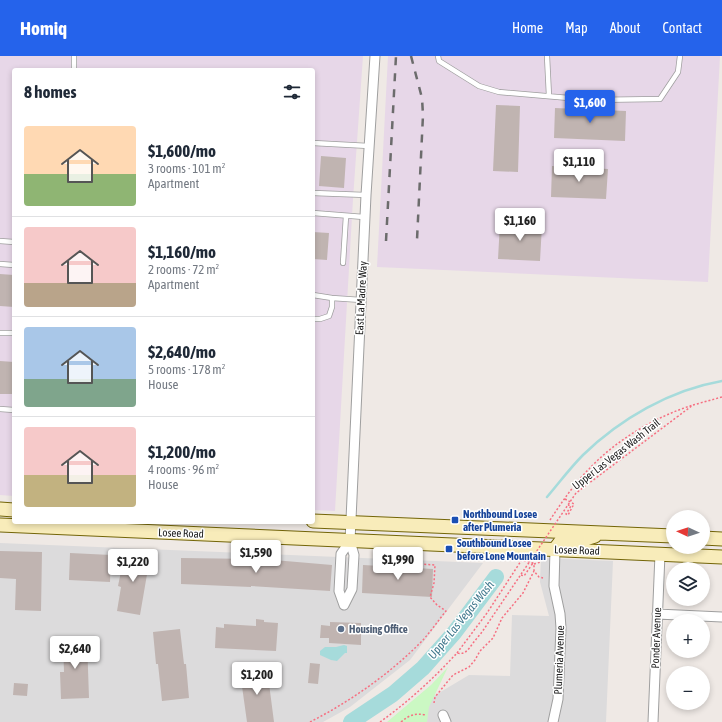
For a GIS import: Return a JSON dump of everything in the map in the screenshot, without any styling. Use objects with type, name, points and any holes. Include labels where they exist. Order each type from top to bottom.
[{"type":"main road","points":[[0,509],[12,510]]},
{"type":"main road","name":"Losee Road","points":[[315,521],[666,536]]},
{"type":"main road","name":"Losee Road","points":[[0,525],[722,556]]},
{"type":"main road","points":[[555,550],[561,541],[579,541],[608,533]]},
{"type":"main road","points":[[710,538],[722,539]]},
{"type":"street","name":"East La Madre Way","points":[[350,541],[341,554],[339,591],[344,605],[352,589],[353,573],[354,555],[350,541],[350,522],[364,217],[375,56]]},
{"type":"street","name":"Plumeria Avenue","points":[[553,722],[558,699],[561,628],[560,614],[554,586],[555,550]]},
{"type":"street","name":"Ponder Avenue","points":[[653,722],[660,554]]},
{"type":"street","points":[[657,614],[722,618]]},
{"type":"lane","points":[[74,56],[74,68]]},
{"type":"lane","points":[[438,56],[439,61],[479,86],[499,92],[592,100],[660,99],[678,72],[680,56]]},
{"type":"lane","points":[[547,56],[549,96]]},
{"type":"lane","points":[[315,143],[369,146]]},
{"type":"lane","points":[[315,193],[366,195]]},
{"type":"lane","points":[[315,213],[364,217]]},
{"type":"lane","points":[[343,263],[346,216]]},
{"type":"lane","points":[[0,241],[12,242]]},
{"type":"lane","points":[[0,264],[12,265]]},
{"type":"lane","points":[[315,295],[361,300]]},
{"type":"lane","points":[[315,319],[329,316],[332,307],[332,298]]},
{"type":"lane","points":[[0,332],[12,333]]},
{"type":"lane","points":[[0,409],[12,410]]},
{"type":"lane","points":[[340,573],[353,573]]},
{"type":"path","name":"Upper Las Vegas Wash Trail","points":[[380,722],[415,695],[457,654],[466,652],[482,632],[576,493],[693,405],[722,397]]},
{"type":"path","points":[[549,521],[565,498],[590,468],[618,444],[648,424],[679,409],[693,405]]},
{"type":"path","points":[[565,498],[574,504],[568,515],[566,514],[571,506],[568,505]]},
{"type":"path","points":[[513,557],[533,564],[541,562]]},
{"type":"path","points":[[310,722],[333,711],[367,688],[394,666],[423,639],[446,611],[437,605],[430,596],[434,583],[435,565],[378,561]]},
{"type":"path","points":[[457,654],[487,613],[521,561]]},
{"type":"path","points":[[521,574],[524,576],[533,564]]},
{"type":"path","points":[[533,564],[534,570],[539,577],[543,578]]},
{"type":"path","points":[[434,703],[435,697],[453,675],[469,667],[475,660],[480,650],[493,638],[502,618],[523,593],[534,570]]},
{"type":"path","points":[[401,722],[412,715],[426,716]]},
{"type":"shaded area","points":[[0,56],[363,56],[335,511],[315,510],[315,68],[12,68],[12,496],[0,495]]},
{"type":"shaded area","points":[[388,56],[720,56],[708,282],[377,267]]},
{"type":"shaded area","points":[[0,543],[483,563],[410,660],[350,707],[323,722],[0,722]]},
{"type":"shaded area","points":[[541,558],[613,561],[606,722],[397,722],[422,703],[469,675],[510,676],[512,615],[549,616],[540,582]]},
{"type":"green space","points":[[448,667],[429,707],[427,722],[387,722],[431,685]]},
{"type":"water","points":[[347,646],[347,653],[345,653],[337,661],[320,655],[320,651],[325,647]]},
{"type":"building","points":[[496,105],[520,106],[518,172],[493,171]]},
{"type":"building","points":[[555,108],[626,111],[625,141],[554,138]]},
{"type":"building","points":[[321,156],[346,158],[344,188],[319,186]]},
{"type":"building","points":[[552,166],[608,169],[606,199],[551,197]]},
{"type":"building","points":[[500,223],[542,225],[540,261],[498,259]]},
{"type":"building","points":[[315,232],[329,233],[327,260],[315,259]]},
{"type":"building","points":[[0,274],[12,275],[12,307],[0,306]]},
{"type":"building","points":[[0,361],[12,362],[12,394],[0,394]]},
{"type":"building","points":[[0,551],[42,552],[41,611],[15,610],[16,579],[0,578]]},
{"type":"building","points":[[125,552],[150,557],[140,615],[117,611],[121,587],[118,586]]},
{"type":"building","points":[[70,553],[111,555],[110,582],[69,580]]},
{"type":"building","points":[[181,558],[262,559],[332,565],[330,591],[251,586],[181,584]]},
{"type":"building","points":[[363,565],[433,569],[432,597],[362,593]]},
{"type":"building","points":[[256,619],[264,620],[264,622],[278,623],[276,651],[215,648],[216,627],[224,628],[224,624],[256,626]]},
{"type":"building","points":[[330,622],[361,623],[361,645],[329,643],[329,638],[320,638],[321,625],[330,626]]},
{"type":"building","points":[[180,629],[184,664],[186,664],[189,698],[162,701],[153,632]]},
{"type":"building","points":[[63,640],[87,640],[89,698],[61,699],[60,672],[64,672]]},
{"type":"building","points":[[310,663],[320,664],[318,684],[308,683]]},
{"type":"building","points":[[267,668],[274,722],[247,722],[240,672]]},
{"type":"building","points":[[14,683],[28,684],[27,696],[13,695]]},
{"type":"waterway","name":"Upper Las Vegas Wash","points":[[547,497],[583,455],[597,442],[630,418],[647,408],[684,391],[722,381]]},
{"type":"waterway","name":"Upper Las Vegas Wash","points":[[351,722],[393,694],[423,668],[454,633],[496,577]]},
{"type":"railway","points":[[386,241],[396,56]]},
{"type":"railway","points":[[411,56],[422,98],[423,115],[417,240]]},
{"type":"place","name":"Northbound Losee after Plumeria","points":[[455,520]]},
{"type":"place","name":"Southbound Losee before Lone Mountain","points":[[449,549]]},
{"type":"place","name":"Housing Office","points":[[341,629]]}]
